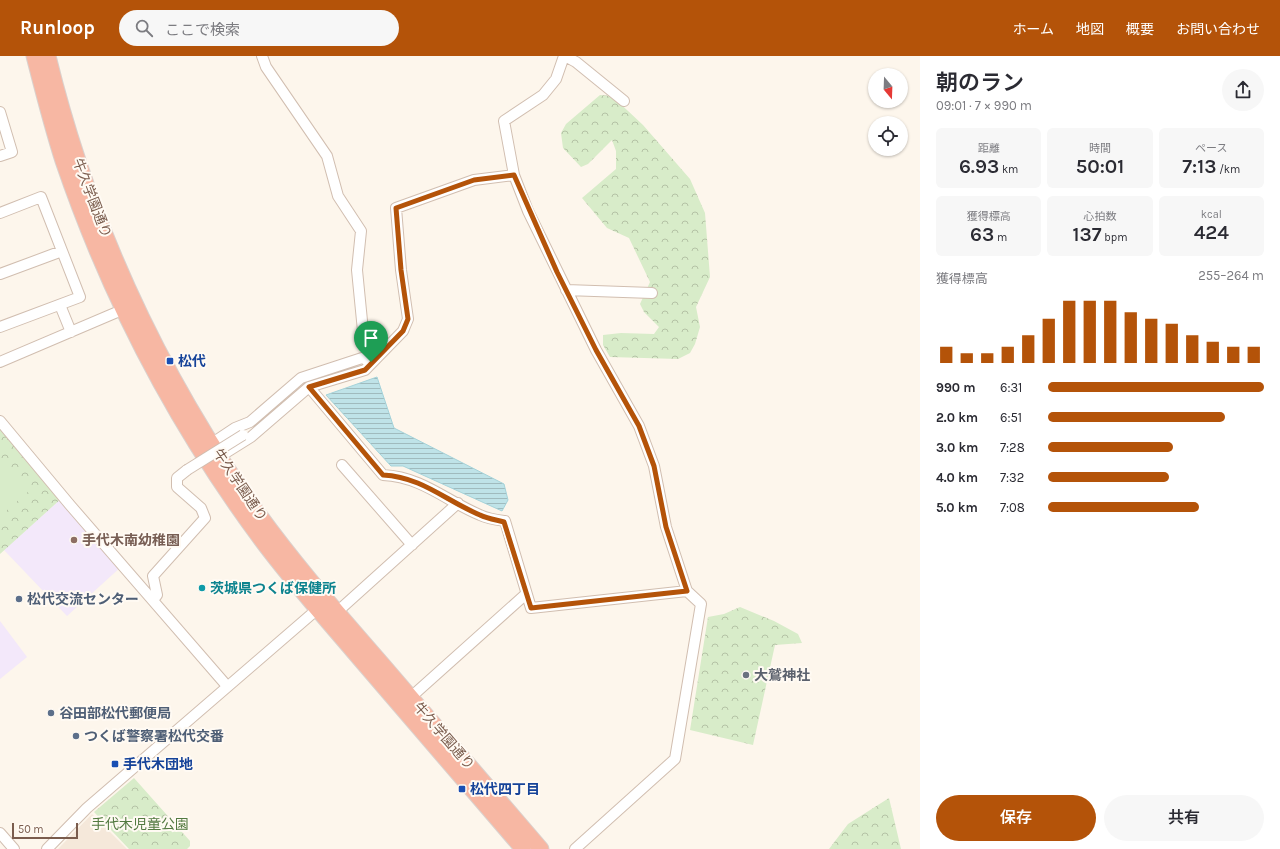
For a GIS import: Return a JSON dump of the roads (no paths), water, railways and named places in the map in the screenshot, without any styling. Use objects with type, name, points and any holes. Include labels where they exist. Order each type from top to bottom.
[{"type":"highway","name":"牛久学園通り","points":[[34,56],[63,160],[92,238],[129,307],[162,358],[211,444],[269,528],[327,607],[523,849]]},
{"type":"highway","name":"牛久学園通り","points":[[48,56],[72,142],[129,307],[162,385],[209,464],[258,536],[411,697],[541,849]]},
{"type":"street","points":[[262,56],[266,66],[327,156],[338,196],[361,231],[357,270],[362,331],[371,362]]},
{"type":"street","points":[[575,849],[675,758],[701,604],[687,591],[666,527],[654,466],[639,426],[596,350],[528,211],[514,175],[504,121],[543,95],[556,79],[565,56],[576,62],[624,101]]},
{"type":"street","points":[[0,112],[12,152],[0,156]]},
{"type":"street","points":[[220,457],[251,437],[309,387],[365,370],[371,362],[403,331],[408,319],[401,270],[396,208],[474,180],[514,175]]},
{"type":"street","points":[[0,213],[41,197],[80,298],[0,328]]},
{"type":"street","points":[[0,274],[62,251]]},
{"type":"street","points":[[566,290],[652,293]]},
{"type":"street","points":[[60,305],[71,332]]},
{"type":"street","points":[[0,362],[129,307]]},
{"type":"street","points":[[211,444],[235,428],[250,422],[301,378],[362,358],[371,362]]},
{"type":"street","points":[[153,600],[157,595],[153,576],[205,518],[201,508],[177,487],[177,478],[242,435],[304,384],[371,362]]},
{"type":"street","points":[[309,387],[383,475],[401,476],[420,483],[481,516],[504,522],[531,608],[687,591]]},
{"type":"street","points":[[0,421],[227,686]]},
{"type":"street","points":[[342,465],[412,545]]},
{"type":"street","points":[[46,849],[87,808],[227,686],[327,607],[412,545],[458,503]]},
{"type":"street","points":[[411,697],[526,594]]},
{"type":"street","points":[[0,834],[14,849]]},
{"type":"water","points":[[377,377],[394,428],[504,484],[508,500],[502,511],[403,466],[391,466],[326,395]]},
{"type":"place","name":"松代","points":[[170,361]]},
{"type":"place","name":"手代木南幼稚園","points":[[74,540]]},
{"type":"place","name":"茨城県つくば保健所","points":[[202,588]]},
{"type":"place","name":"松代交流センター","points":[[19,599]]},
{"type":"place","name":"大鷲神社","points":[[746,675]]},
{"type":"place","name":"谷田部松代郵便局","points":[[51,713]]},
{"type":"place","name":"つくば警察署松代交番","points":[[76,736]]},
{"type":"place","name":"手代木団地","points":[[115,764]]},
{"type":"place","name":"松代四丁目","points":[[462,789]]},
{"type":"park label","name":"手代木児童公園","points":[[140,824]]}]
